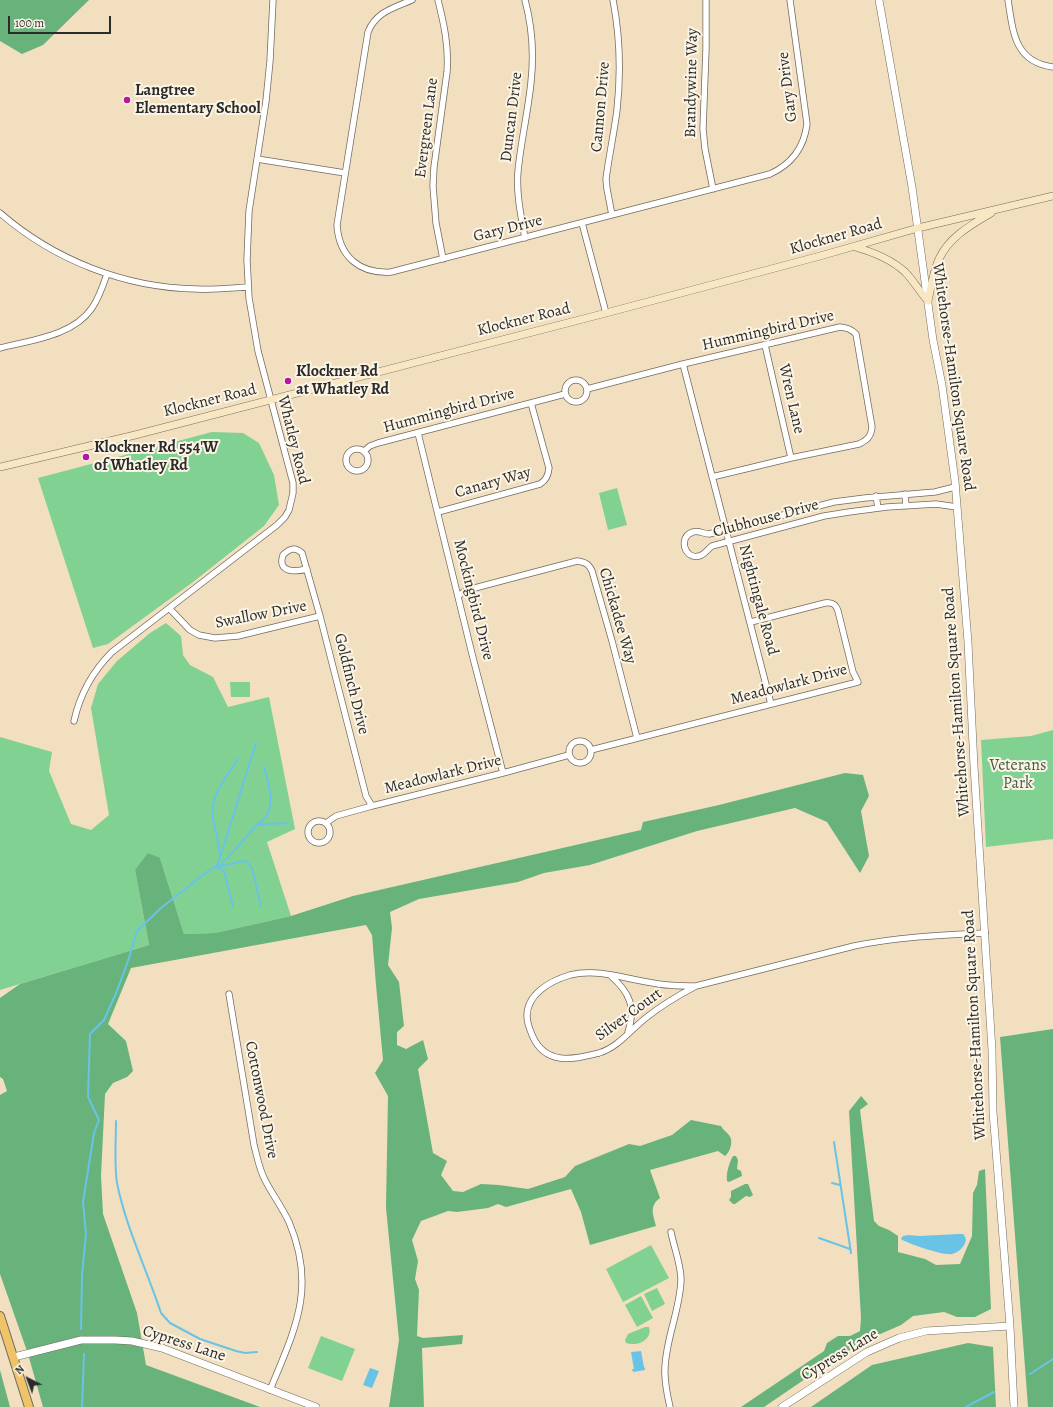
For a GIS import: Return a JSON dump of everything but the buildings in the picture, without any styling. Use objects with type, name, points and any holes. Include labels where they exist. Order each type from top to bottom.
[{"type":"main road","name":"Klockner Road","points":[[0,467],[270,400],[606,313],[855,247],[918,228],[1053,196]]},
{"type":"main road","points":[[928,301],[939,258],[952,240],[963,230],[998,209]]},
{"type":"main road","points":[[855,247],[869,251],[895,263],[906,273],[928,301]]},
{"type":"main road","points":[[0,1316],[29,1407]]},
{"type":"street","name":"Whatley Road","points":[[74,721],[80,700],[90,680],[101,663],[112,652],[277,525],[285,517],[289,510],[293,493],[293,483],[270,400],[254,328],[248,287],[248,229],[266,102],[270,61],[272,0]]},
{"type":"street","name":"Gary Drive","points":[[412,0],[382,13],[371,24],[368,32],[337,225],[338,234],[344,250],[356,264],[382,273],[525,238],[770,174],[779,170],[793,159],[803,142],[806,133],[807,114],[790,0]]},
{"type":"street","name":"Evergreen Lane","points":[[438,0],[445,28],[448,58],[434,167],[433,186],[436,223],[443,259]]},
{"type":"street","name":"Duncan Drive","points":[[524,0],[530,23],[532,61],[531,81],[518,171],[519,199],[525,238]]},
{"type":"street","name":"Cannon Drive","points":[[612,215],[606,179],[617,110],[619,57],[618,36],[613,0]]},
{"type":"street","name":"Brandywine Way","points":[[706,0],[703,129],[705,150],[713,189]]},
{"type":"street","name":"Whitehorse-Hamilton Square Road","points":[[879,0],[912,187],[933,340],[942,384],[957,507],[968,642],[973,755],[992,1050],[993,1112],[1010,1326],[1014,1407]]},
{"type":"street","points":[[1008,0],[1014,35],[1021,50],[1035,62],[1053,67]]},
{"type":"street","points":[[257,158],[345,173]]},
{"type":"street","points":[[0,213],[44,245],[76,262],[107,274],[141,283],[169,288],[197,290],[248,287]]},
{"type":"street","points":[[582,223],[606,313]]},
{"type":"street","points":[[0,348],[60,332],[77,323],[85,317],[95,304],[107,274]]},
{"type":"street","name":"Hummingbird Drive","points":[[587,389],[683,364],[840,327],[852,330],[856,334],[872,427],[871,434],[866,440],[859,444],[791,458],[712,477]]},
{"type":"street","name":"Wren Lane","points":[[765,345],[791,458]]},
{"type":"street","name":"Nightingale Road","points":[[683,364],[771,704]]},
{"type":"street","points":[[577,379],[583,382],[587,389],[586,396],[577,402],[570,400],[565,394],[564,391],[567,384],[577,379]]},
{"type":"street","name":"Hummingbird Drive","points":[[364,451],[370,446],[378,443],[565,394]]},
{"type":"street","name":"Canary Way","points":[[438,512],[540,484],[547,478],[549,468],[531,403]]},
{"type":"street","name":"Mockingbird Drive","points":[[418,433],[472,654],[503,773]]},
{"type":"street","name":"Hummingbird Drive","points":[[357,448],[364,451],[368,457],[365,468],[358,471],[348,467],[345,460],[347,453],[357,448]]},
{"type":"street","name":"Clubhouse Drive","points":[[955,487],[936,492],[876,496],[834,502],[709,534],[693,532],[685,539],[684,548],[687,553],[698,557],[704,554],[712,546],[824,516],[878,508],[906,506],[936,504],[957,507]]},
{"type":"street","points":[[905,494],[906,506]]},
{"type":"street","points":[[876,496],[878,508]]},
{"type":"street","name":"Goldfinch Drive","points":[[307,569],[290,571],[285,568],[282,563],[284,555],[291,548],[299,550],[302,553],[307,569],[320,616],[366,796],[372,806]]},
{"type":"street","name":"Chickadee Way","points":[[458,596],[467,590],[577,561],[589,565],[612,641],[637,738]]},
{"type":"street","name":"Meadowlark Drive","points":[[590,750],[858,682],[853,672],[837,606],[825,603],[751,622]]},
{"type":"street","name":"Swallow Drive","points":[[169,608],[190,630],[199,635],[215,638],[238,636],[320,616]]},
{"type":"street","points":[[577,742],[584,742],[590,750],[590,757],[586,762],[582,763],[573,761],[569,755],[572,745],[577,742]]},
{"type":"street","name":"Meadowlark Drive","points":[[326,824],[336,816],[569,755]]},
{"type":"street","name":"Meadowlark Drive","points":[[319,821],[326,824],[330,829],[328,839],[322,843],[312,841],[308,834],[308,830],[312,824],[319,821]]},
{"type":"street","name":"Silver Court","points":[[696,986],[660,1007],[627,1033],[619,1042],[599,1053],[567,1059],[553,1056],[541,1049],[535,1043],[528,1026],[528,1009],[531,1001],[540,990],[551,982],[566,976],[600,972],[611,976],[654,984],[696,986],[879,941],[985,933]]},
{"type":"street","points":[[611,976],[626,992],[629,999],[632,1016],[627,1033]]},
{"type":"street","name":"Cottonwood Drive","points":[[229,994],[258,1162],[264,1178],[288,1220],[292,1230],[300,1258],[302,1272],[301,1303],[298,1319],[270,1390]]},
{"type":"street","points":[[670,1407],[665,1382],[664,1367],[681,1289],[680,1268],[671,1232]]},
{"type":"street","name":"Cypress Lane","points":[[782,1407],[867,1352],[899,1338],[926,1332],[1010,1326]]},
{"type":"street","name":"Cypress Lane","points":[[14,1357],[81,1340],[132,1341],[162,1348],[316,1407]]},
{"type":"green space","points":[[0,0],[89,0],[43,45],[22,54],[0,41]]},
{"type":"green space","points":[[212,432],[243,433],[259,443],[274,475],[279,505],[264,526],[193,582],[108,644],[93,648],[38,478]]},
{"type":"green space","points":[[617,488],[627,525],[608,530],[599,493]]},
{"type":"green space","points":[[166,623],[181,636],[183,655],[190,665],[213,677],[228,707],[269,697],[295,829],[267,842],[291,916],[215,933],[184,934],[160,858],[135,870],[149,945],[0,990],[0,737],[52,752],[49,771],[71,824],[91,830],[109,815],[91,708],[98,684],[117,661],[150,633]]},
{"type":"green space","points":[[230,682],[250,682],[250,697],[231,697]]},
{"type":"green space","name":"Veterans Park","points":[[1053,730],[1053,839],[986,847],[981,740],[1031,736]]},
{"type":"green space","points":[[845,773],[863,775],[869,796],[861,811],[869,856],[860,873],[827,822],[795,808],[697,831],[590,865],[544,873],[518,882],[419,899],[390,912],[392,928],[388,965],[399,982],[404,1026],[397,1032],[397,1045],[406,1049],[423,1040],[428,1059],[418,1069],[433,1153],[447,1161],[441,1175],[453,1191],[463,1192],[481,1184],[528,1189],[565,1177],[575,1166],[629,1144],[640,1146],[672,1135],[691,1120],[721,1126],[729,1135],[731,1140],[730,1149],[725,1156],[718,1151],[650,1170],[660,1198],[653,1207],[656,1226],[590,1245],[581,1212],[571,1189],[506,1207],[498,1204],[488,1208],[457,1212],[448,1211],[421,1221],[412,1240],[418,1261],[415,1279],[419,1290],[417,1336],[423,1338],[463,1335],[462,1344],[422,1348],[424,1407],[389,1407],[399,1340],[386,1208],[388,1096],[375,1073],[383,1060],[372,935],[366,925],[131,968],[108,1024],[126,1041],[133,1071],[127,1077],[113,1083],[105,1094],[101,1176],[103,1214],[137,1313],[146,1365],[260,1407],[43,1407],[28,1354],[0,1274],[0,1095],[7,1091],[3,1079],[0,1077],[0,998],[20,984],[149,945],[135,870],[148,853],[160,858],[184,934],[215,933],[291,916],[353,896],[641,830],[643,822],[719,805]]},
{"type":"green space","points":[[1053,1029],[1053,1407],[1028,1407],[1000,1037]]},
{"type":"green space","points":[[861,1096],[868,1104],[860,1110],[874,1221],[879,1226],[898,1236],[898,1252],[925,1259],[936,1265],[960,1264],[972,1236],[973,1193],[977,1185],[979,1171],[985,1169],[991,1309],[975,1317],[957,1317],[944,1312],[913,1316],[901,1325],[869,1339],[836,1358],[764,1407],[741,1407],[824,1351],[827,1343],[838,1336],[850,1336],[860,1331],[861,1318],[849,1111]]},
{"type":"green space","points":[[733,1156],[736,1156],[738,1160],[737,1169],[741,1171],[742,1176],[729,1182],[727,1181],[727,1171]]},
{"type":"green space","points":[[748,1184],[753,1195],[750,1197],[746,1196],[733,1204],[729,1200],[731,1197],[731,1191]]},
{"type":"green space","points":[[651,1245],[669,1278],[623,1302],[606,1269]]},
{"type":"green space","points":[[657,1288],[665,1304],[652,1311],[644,1294]]},
{"type":"green space","points":[[641,1296],[653,1318],[637,1327],[625,1305]]},
{"type":"green space","points":[[645,1327],[649,1327],[650,1332],[646,1339],[635,1344],[626,1343],[625,1340],[628,1334]]},
{"type":"green space","points":[[321,1336],[355,1349],[342,1381],[308,1368]]},
{"type":"green space","points":[[968,1343],[993,1347],[996,1407],[811,1407],[872,1365]]},
{"type":"green space","points":[[0,1370],[10,1407],[0,1407]]},
{"type":"water","points":[[963,1234],[966,1242],[961,1249],[952,1254],[926,1249],[901,1239],[903,1236],[908,1235],[920,1236]]},
{"type":"water","points":[[641,1351],[645,1370],[633,1372],[632,1369],[634,1369],[631,1352]]},
{"type":"water","points":[[370,1368],[379,1371],[372,1388],[363,1385]]},
{"type":"waterway","points":[[214,868],[218,864],[256,743]]},
{"type":"waterway","points":[[220,855],[212,810],[216,794],[224,779],[238,759]]},
{"type":"waterway","points":[[233,907],[224,871],[218,867],[268,813],[270,807],[270,795],[269,784],[264,767]]},
{"type":"waterway","points":[[257,825],[288,823]]},
{"type":"waterway","points":[[81,1329],[82,1275],[86,1234],[83,1202],[94,1133],[99,1120],[88,1097],[90,1034],[104,1020],[117,991],[137,931],[161,908],[208,871],[213,868],[243,861],[247,862],[252,868],[261,906]]},
{"type":"waterway","points":[[116,1121],[115,1152],[117,1183],[131,1233],[161,1313],[170,1323],[200,1339],[236,1351],[245,1353],[257,1352]]},
{"type":"waterway","points":[[834,1142],[851,1253]]},
{"type":"waterway","points":[[832,1183],[840,1185]]},
{"type":"waterway","points":[[819,1238],[850,1249]]},
{"type":"waterway","points":[[82,1407],[84,1354]]},
{"type":"waterway","points":[[1030,1374],[1053,1359]]},
{"type":"waterway","points":[[966,1407],[994,1392]]},
{"type":"place","name":"Langtree Elementary School","points":[[127,100]]},
{"type":"place","name":"Klockner Rd at Whatley Rd","points":[[288,381]]},
{"type":"place","name":"Klockner Rd 554'W of Whatley Rd","points":[[86,457]]}]
